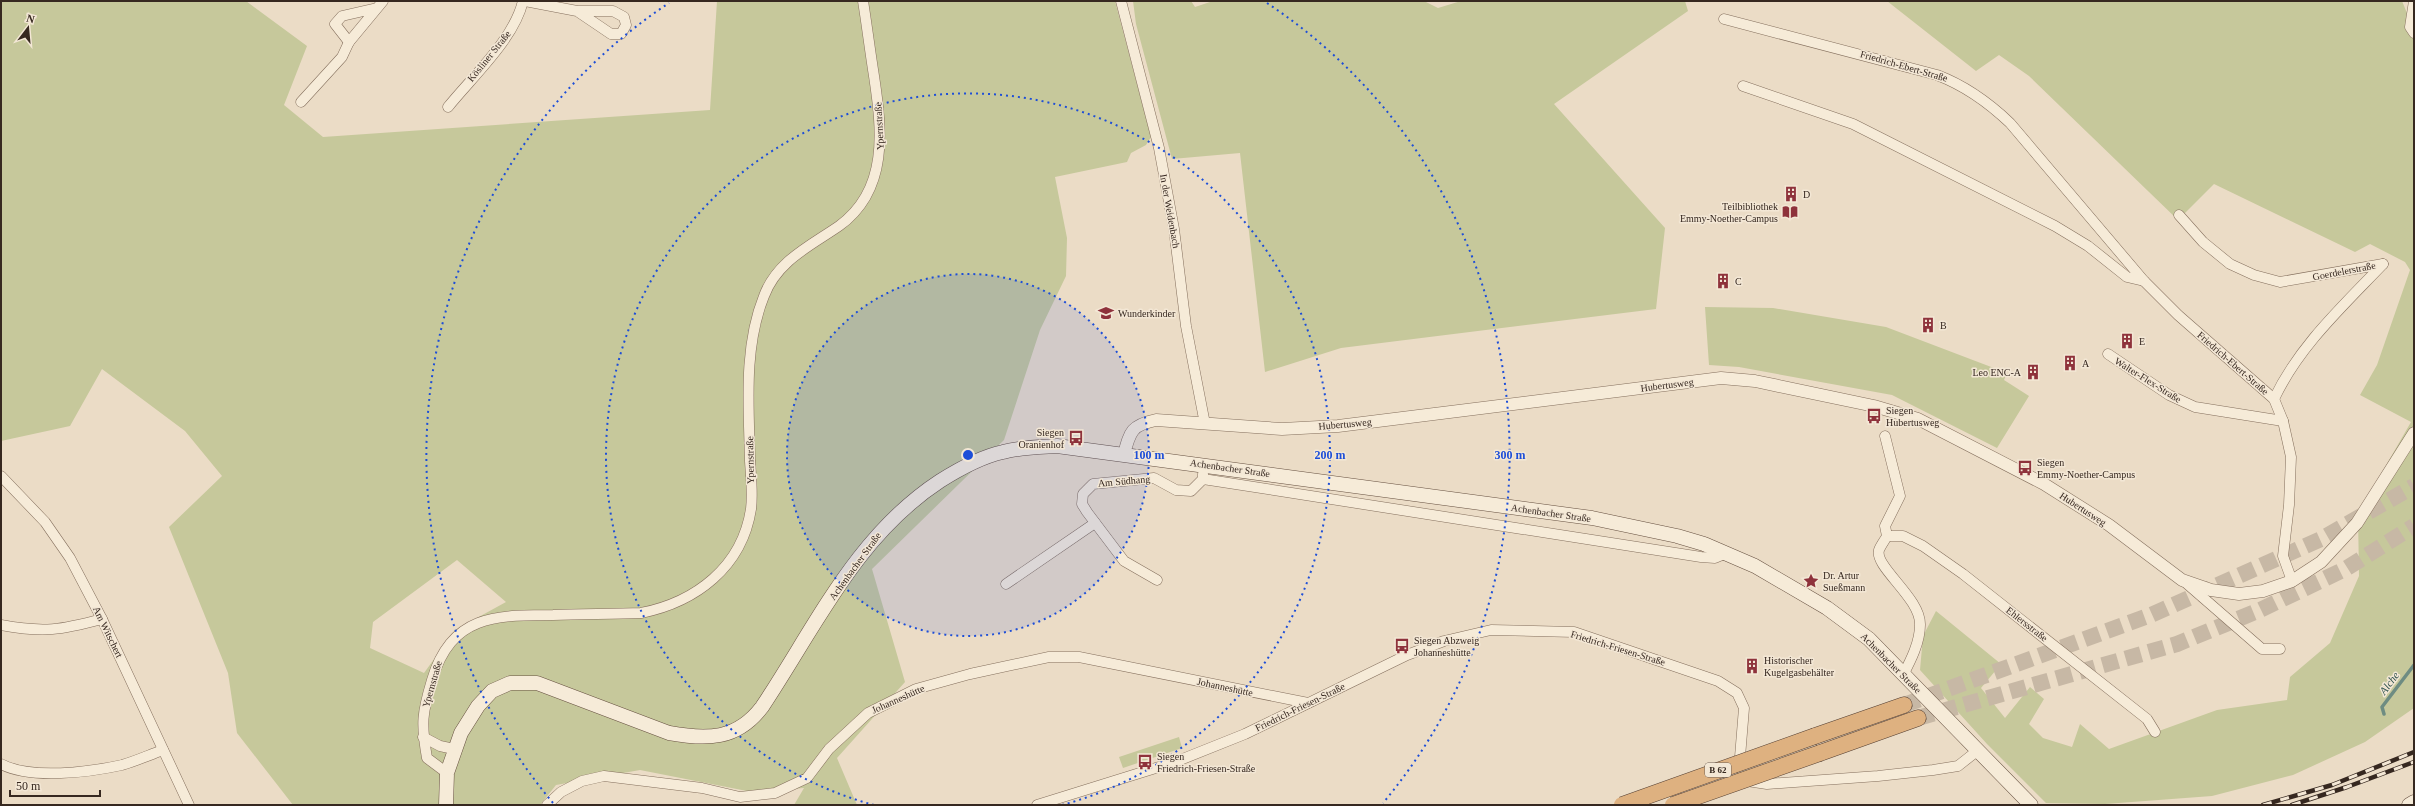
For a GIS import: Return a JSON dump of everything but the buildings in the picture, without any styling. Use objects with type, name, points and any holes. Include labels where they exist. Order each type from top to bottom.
[{"type":"highway","name":"B 62","points":[[1622,805],[1904,705]]},
{"type":"highway","name":"B 62","points":[[1673,805],[1918,718]]},
{"type":"main road","name":"Achenbacher Straße","points":[[446,805],[447,773],[461,733],[478,706],[492,691],[510,683],[525,682],[550,687],[669,733],[685,736],[716,736],[740,729],[748,723],[762,707],[864,550],[895,516],[930,488],[971,463],[1001,452],[1025,447],[1056,446],[1205,464],[1592,518],[1677,536],[1727,553],[1756,566],[1827,608],[1869,639],[1999,774],[2031,805]]},
{"type":"main road","points":[[2409,805],[2414,802]]},
{"type":"street","points":[[524,1],[577,11]]},
{"type":"street","name":"Kösliner Straße","points":[[448,107],[506,37],[519,16],[524,1]]},
{"type":"street","name":"Ypernstraße","points":[[447,773],[427,758],[423,737],[423,715],[436,665],[450,643],[471,626],[497,616],[627,614],[662,609],[680,602],[711,583],[733,556],[741,543],[751,507],[749,386],[752,348],[764,296],[782,268],[795,254],[840,224],[854,212],[865,197],[872,183],[880,155],[878,106],[863,1]]},
{"type":"street","name":"In der Weidenbach","points":[[1121,1],[1159,148],[1174,229],[1186,326],[1205,424]]},
{"type":"street","points":[[2414,1],[2410,27],[2414,32]]},
{"type":"street","points":[[301,102],[342,57],[349,42],[380,4]]},
{"type":"street","points":[[349,42],[336,28],[335,24],[338,19],[352,12],[380,4]]},
{"type":"street","name":"Friedrich-Ebert-Straße","points":[[1724,19],[1937,75],[1959,83],[1986,100],[2010,123],[2144,281],[2178,315],[2274,399],[2283,421],[2291,457],[2289,505],[2283,556],[2292,582]]},
{"type":"street","points":[[1743,86],[1853,124],[2054,226],[2088,246],[2127,278],[2144,281]]},
{"type":"street","name":"Goerdelerstraße","points":[[2179,215],[2203,242],[2230,264],[2254,275],[2280,282],[2383,264],[2318,332],[2285,375],[2274,399]]},
{"type":"street","name":"Walter-Flex-Straße","points":[[2108,354],[2169,395],[2195,407],[2283,421]]},
{"type":"street","name":"Hubertusweg","points":[[1124,454],[1129,435],[1139,423],[1156,420],[1282,429],[1338,426],[1721,378],[1755,381],[1874,406],[1918,419],[2044,484],[2109,525],[2182,580],[2262,649],[2280,649]]},
{"type":"street","name":"Hubertusweg","points":[[2182,580],[2211,590],[2239,594],[2263,591],[2292,582],[2320,562],[2357,523],[2414,433]]},
{"type":"street","points":[[1885,436],[1900,496],[1885,526],[1887,536],[1879,550],[1880,561],[1912,598],[1920,625],[1912,657],[1903,675]]},
{"type":"street","points":[[1203,480],[1205,464]]},
{"type":"street","name":"Am Witschert","points":[[1,476],[45,522],[70,558],[102,619],[189,805]]},
{"type":"street","name":"Am Südhang","points":[[1157,580],[1124,561],[1094,523],[1082,504],[1083,494],[1093,484],[1154,478],[1176,490],[1190,491],[1203,480]]},
{"type":"street","name":"Achenbacher Straße","points":[[1203,480],[1701,557],[1715,558],[1727,553]]},
{"type":"street","points":[[1006,584],[1094,523]]},
{"type":"street","name":"Ehlersstraße","points":[[1887,536],[1903,536],[1923,546],[1963,574],[2147,719],[2155,732]]},
{"type":"street","points":[[1,624],[39,630],[62,629],[102,619]]},
{"type":"street","name":"Friedrich-Friesen-Straße","points":[[1037,805],[1175,762],[1245,734],[1407,656],[1444,641],[1491,630],[1574,632],[1718,681],[1737,693],[1744,708],[1740,757],[1728,778]]},
{"type":"street","name":"Johanneshütte","points":[[547,805],[561,792],[582,781],[604,776],[633,778],[663,785],[702,788],[740,797],[775,793],[807,778],[829,749],[868,713],[916,689],[970,674],[1049,657],[1079,657],[1308,703]]},
{"type":"street","points":[[423,737],[440,746],[454,750]]},
{"type":"street","points":[[1,764],[31,772],[79,772],[123,764],[163,750]]},
{"type":"street","points":[[1630,805],[1728,778],[1767,784],[1878,776],[1958,766],[1977,751]]},
{"type":"green space","points":[[1,1],[246,1],[307,46],[284,105],[323,137],[710,110],[717,1],[1115,1],[1151,137],[1146,145],[1131,153],[1127,162],[1055,177],[1067,238],[1066,276],[1040,330],[1004,440],[872,569],[905,682],[837,758],[857,805],[794,805],[804,788],[752,792],[640,770],[556,785],[540,805],[293,805],[237,733],[228,673],[169,527],[222,476],[185,431],[102,369],[70,426],[1,441]],"holes":[[[457,560],[506,602],[455,630],[424,673],[370,648],[373,622]]]},
{"type":"green space","points":[[1133,1],[1191,1],[1195,7],[1213,1],[1424,1],[1438,8],[1461,1],[1685,1],[1688,11],[1554,104],[1665,228],[1656,309],[1341,348],[1265,372],[1240,153],[1172,159],[1136,24]]},
{"type":"green space","points":[[1887,1],[2402,1],[2414,30],[2414,708],[2365,742],[2293,775],[2212,796],[2105,804],[2046,803],[1987,744],[1920,670],[1923,636],[1936,611],[2001,664],[1981,688],[2005,718],[2030,687],[2044,699],[2029,724],[2043,738],[2072,747],[2080,724],[2109,749],[2217,710],[2287,700],[2290,677],[2330,643],[2359,576],[2358,514],[2411,422],[2360,395],[2377,365],[2410,270],[2405,262],[2370,244],[2355,252],[2214,184],[2178,220],[2029,76],[1999,55],[1976,71]]},
{"type":"green space","points":[[1705,307],[1773,308],[1886,327],[2007,373],[2004,380],[2029,396],[1997,448],[1892,395],[1739,367],[1709,365]]},
{"type":"green space","points":[[1179,737],[1182,748],[1123,768],[1119,757]]},
{"type":"waterway","name":"Alche","points":[[2384,714],[2382,707],[2414,665]]},
{"type":"tunnel","points":[[1904,705],[2151,615],[2321,539],[2414,486]]},
{"type":"tunnel","points":[[1918,718],[2177,644],[2260,610],[2347,568],[2414,526]]},
{"type":"railway","points":[[2263,805],[2332,785],[2414,752]]},
{"type":"railway","points":[[2292,805],[2347,787],[2414,762]]},
{"type":"place","name":"D","points":[[1791,194]]},
{"type":"place","name":"Teilbibliothek Emmy-Noether-Campus","points":[[1790,212]]},
{"type":"place","name":"C","points":[[1723,281]]},
{"type":"place","name":"Wunderkinder","points":[[1106,313]]},
{"type":"place","name":"B","points":[[1928,325]]},
{"type":"place","name":"E","points":[[2127,341]]},
{"type":"place","name":"A","points":[[2070,363]]},
{"type":"place","name":"Leo ENC-A","points":[[2033,372]]},
{"type":"place","name":"Siegen Hubertusweg","points":[[1874,416]]},
{"type":"place","name":"Siegen Oranienhof","points":[[1076,438]]},
{"type":"place","name":"Siegen Emmy-Noether-Campus","points":[[2025,468]]},
{"type":"place","name":"Dr. Artur Sueßmann","points":[[1811,581]]},
{"type":"place","name":"Siegen Abzweig Johanneshütte","points":[[1402,646]]},
{"type":"place","name":"Historischer Kugelgasbehälter","points":[[1752,666]]},
{"type":"place","name":"Siegen Friedrich-Friesen-Straße","points":[[1145,762]]}]
